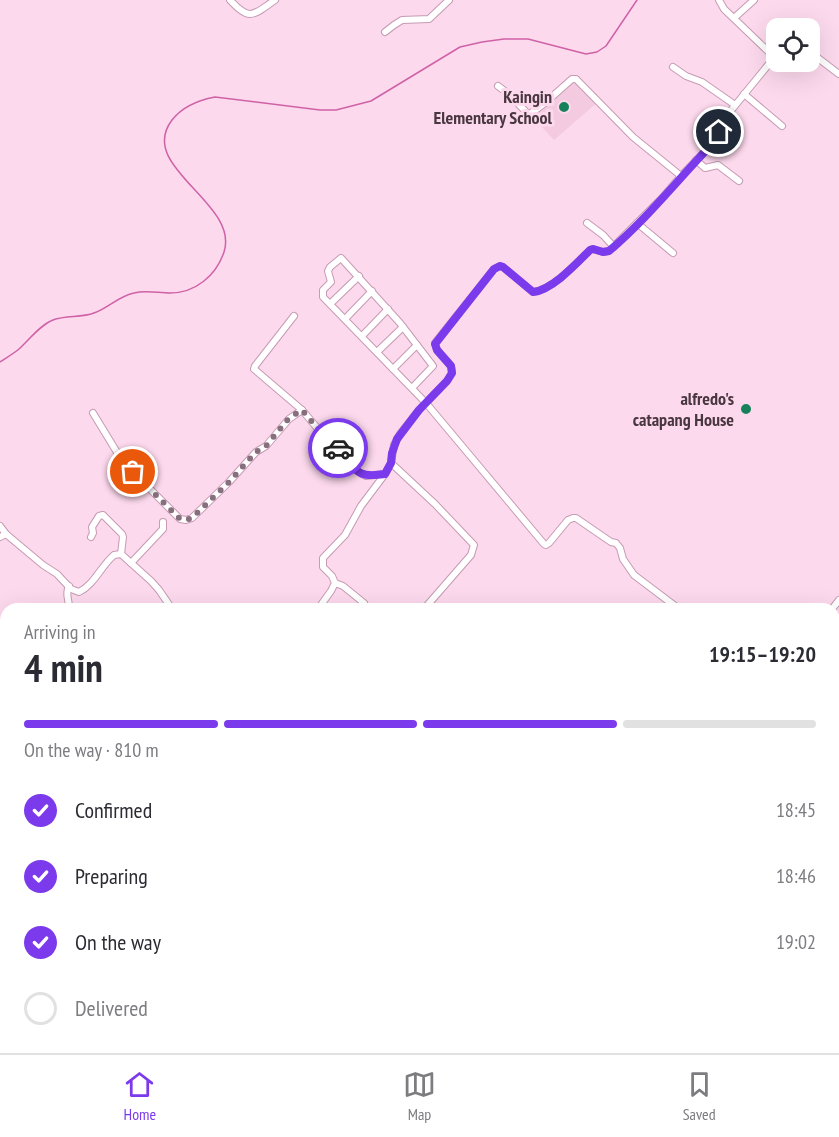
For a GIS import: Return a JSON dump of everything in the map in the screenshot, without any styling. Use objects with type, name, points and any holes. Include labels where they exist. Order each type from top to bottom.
[{"type":"street","points":[[230,0],[244,14],[261,10],[275,0]]},
{"type":"street","points":[[385,32],[402,20],[429,19],[449,0]]},
{"type":"street","points":[[719,0],[724,9],[766,47]]},
{"type":"street","points":[[734,18],[754,0]]},
{"type":"street","points":[[820,60],[839,74]]},
{"type":"street","points":[[673,67],[686,76],[702,82],[735,105]]},
{"type":"street","points":[[364,603],[343,586],[335,583],[332,576],[322,567],[323,558],[345,535],[361,506],[385,474],[391,463],[397,439],[405,427],[452,373],[451,366],[437,350],[435,344],[497,267],[503,267],[533,292],[537,292],[553,283],[590,250],[606,252],[614,247],[718,138],[719,126],[766,68]]},
{"type":"street","points":[[498,86],[530,114],[572,79],[576,79],[633,137],[681,177]]},
{"type":"street","points":[[744,94],[782,126]]},
{"type":"street","points":[[696,160],[705,168],[719,166],[739,181]]},
{"type":"street","points":[[587,223],[614,247]]},
{"type":"street","points":[[638,223],[673,253]]},
{"type":"street","points":[[412,388],[433,366],[388,309],[341,258],[328,271],[331,282],[323,290],[324,297],[426,403],[544,544],[549,543],[568,520],[576,518],[611,542],[616,543],[634,575],[671,603]]},
{"type":"street","points":[[330,304],[359,276]]},
{"type":"street","points":[[345,319],[372,291]]},
{"type":"street","points":[[362,336],[388,309]]},
{"type":"street","points":[[294,316],[254,369],[302,410],[357,471],[366,476],[385,474]]},
{"type":"street","points":[[377,352],[403,327]]},
{"type":"street","points":[[393,369],[417,345]]},
{"type":"street","points":[[93,413],[123,461],[180,519],[186,520],[192,518],[256,452],[266,446],[289,418],[302,410]]},
{"type":"street","points":[[391,463],[474,545],[471,555],[429,603]]},
{"type":"street","points":[[92,537],[93,524],[99,516],[103,515],[122,534],[121,554]]},
{"type":"street","points":[[131,562],[162,529],[163,522]]},
{"type":"street","points":[[0,526],[3,536],[57,574],[71,589],[79,592],[83,590],[109,559],[121,554],[159,590],[168,603]]},
{"type":"street","points":[[322,603],[335,583]]},
{"type":"street","points":[[69,586],[66,595],[69,603]]},
{"type":"shaded area","name":"Kaingin Elementary School","points":[[571,74],[599,101],[554,140],[530,114]]},
{"type":"waterway","points":[[0,362],[17,351],[48,322],[94,313],[134,293],[170,293],[188,290],[203,282],[216,269],[224,252],[225,234],[218,217],[177,170],[167,154],[165,137],[172,120],[186,107],[215,97],[336,110],[371,101],[460,47],[504,39],[528,39],[586,54],[597,52],[606,46],[637,0]]},
{"type":"way so far","points":[[133,472],[180,519],[186,520],[192,518],[256,452],[264,448],[289,418],[302,410],[324,436],[338,448]]},
{"type":"place","name":"Kaingin Elementary School","points":[[564,107]]},
{"type":"place","name":"alfredo's catapang House","points":[[746,409]]},
{"type":"route","points":[[338,448],[361,474],[366,476],[385,474],[391,463],[397,439],[452,373],[451,366],[435,347],[437,340],[494,269],[503,267],[533,292],[537,292],[553,283],[590,250],[609,251],[718,138],[719,132]]}]
